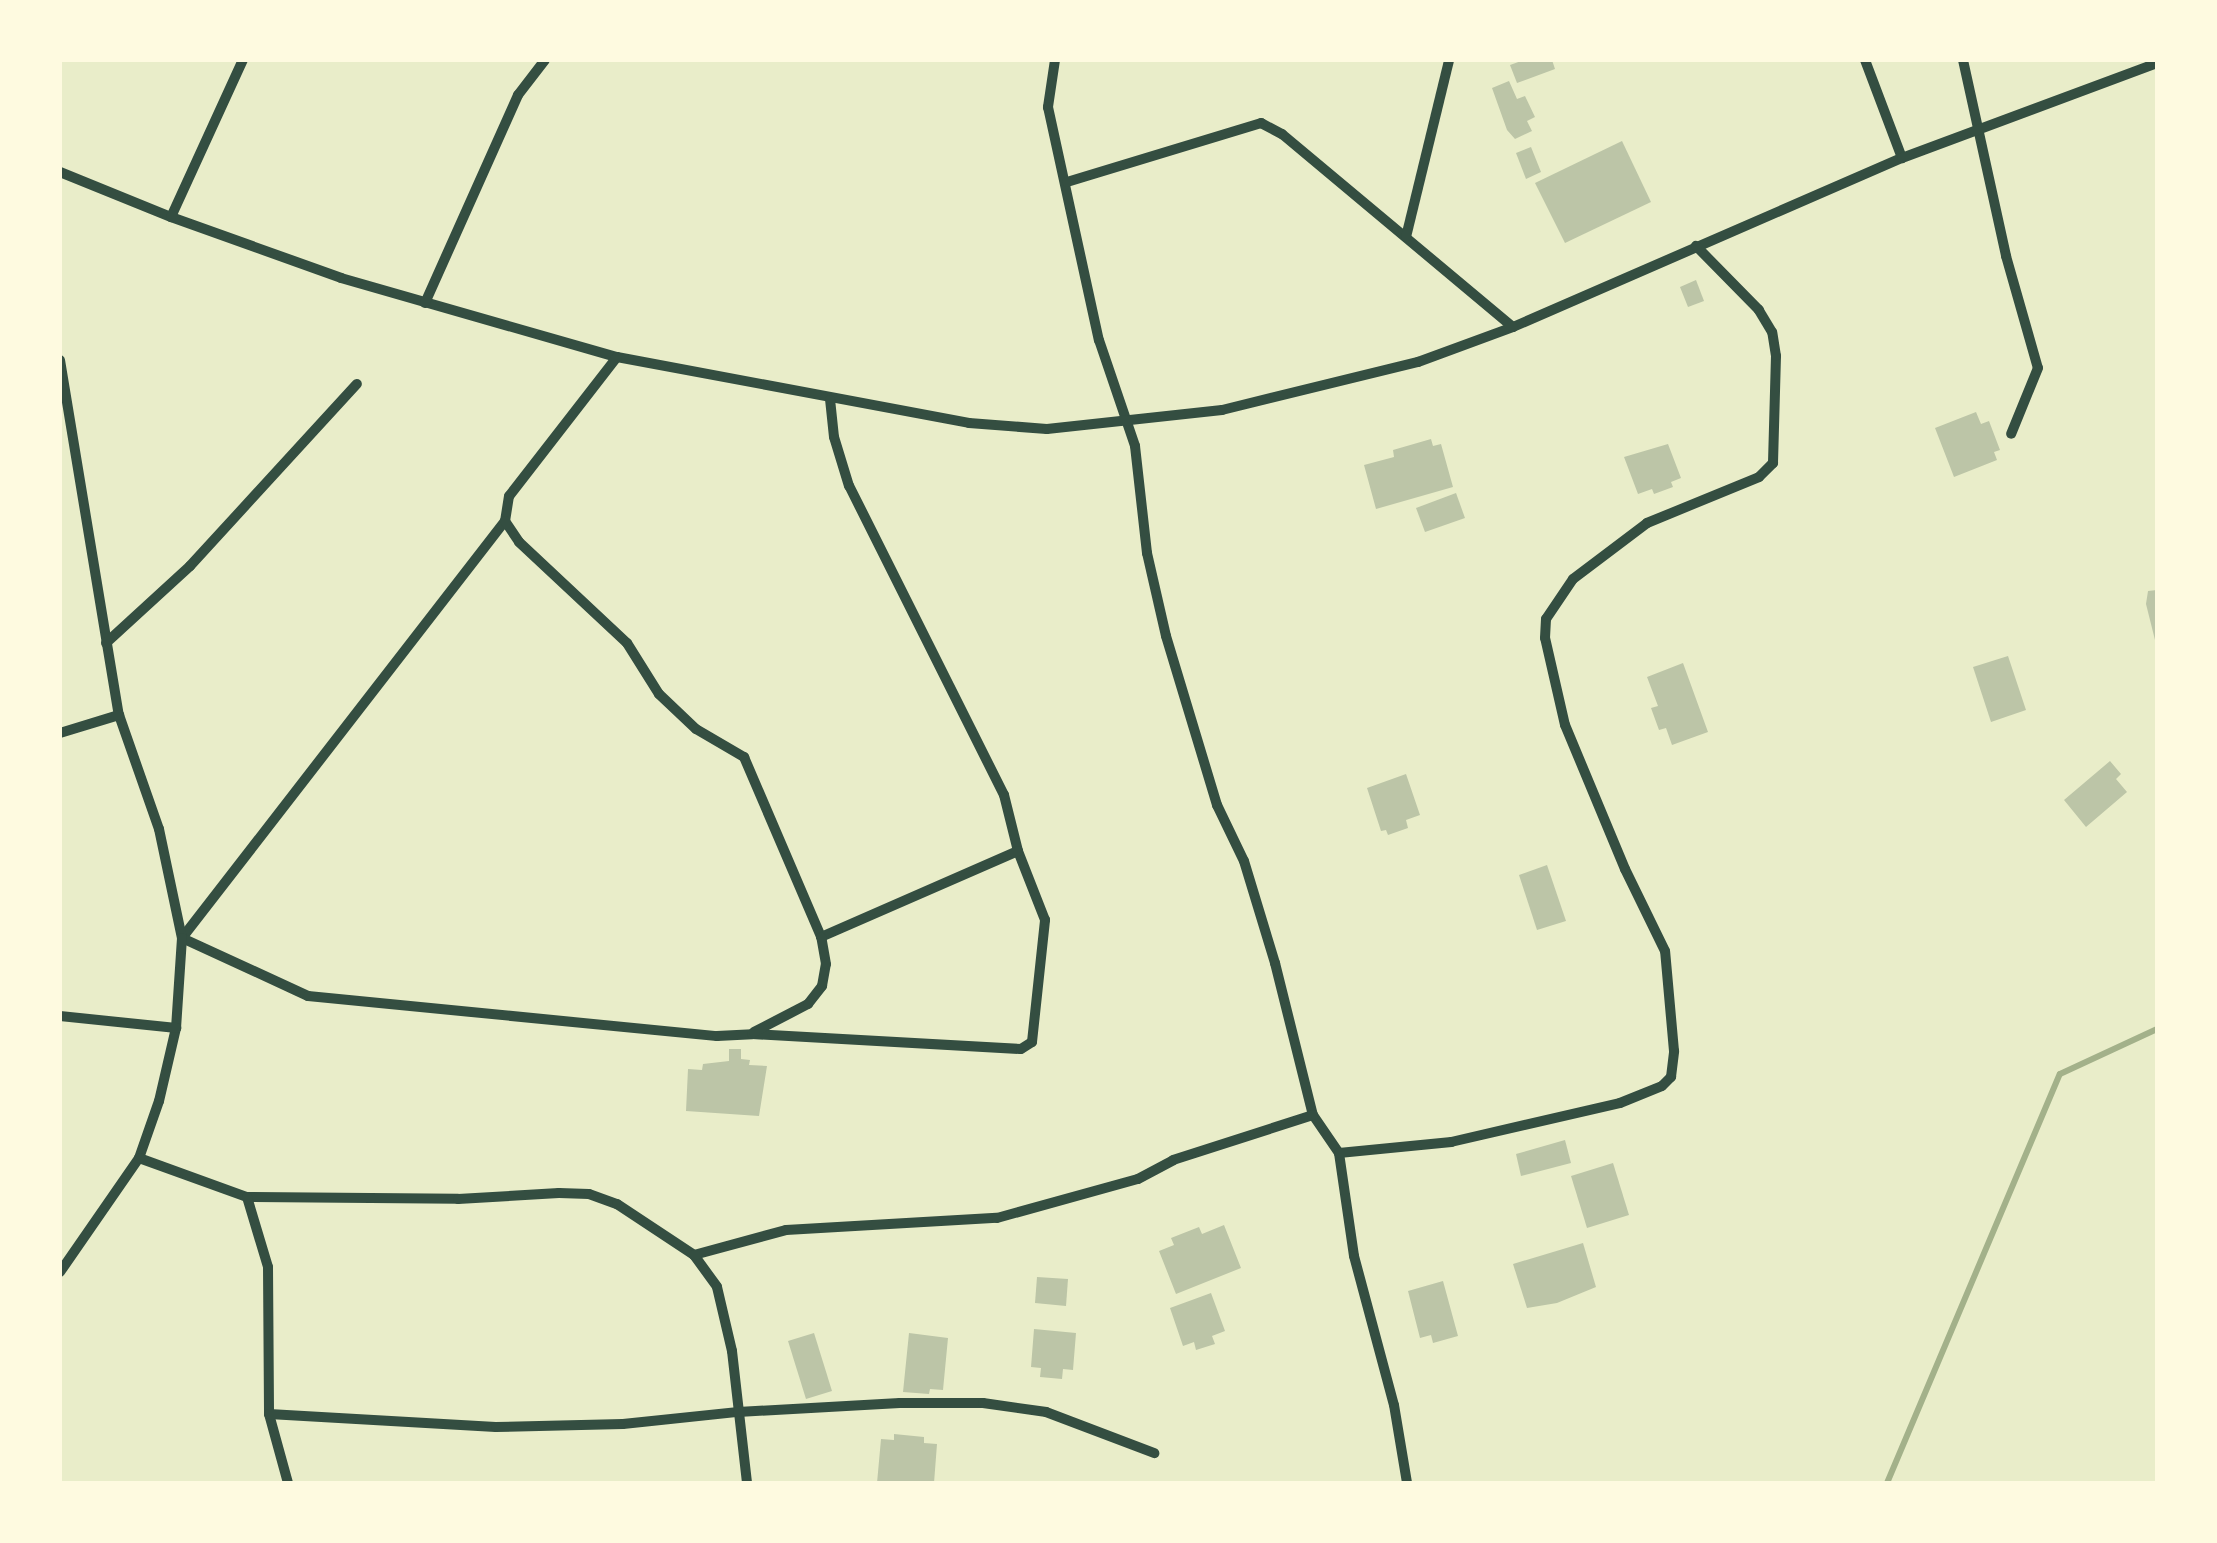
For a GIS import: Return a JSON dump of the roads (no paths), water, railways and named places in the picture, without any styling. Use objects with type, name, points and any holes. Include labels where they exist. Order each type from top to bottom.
[{"type":"street","points":[[171,217],[243,60]]},
{"type":"street","points":[[425,303],[518,96],[545,60]]},
{"type":"street","points":[[1055,60],[1048,107],[1099,340],[1135,446],[1147,553],[1166,636],[1217,804],[1244,861],[1265,929],[1313,1115],[1339,1153],[1354,1256],[1394,1405],[1407,1483]]},
{"type":"street","points":[[1406,237],[1448,60]]},
{"type":"street","points":[[1864,60],[1902,158]]},
{"type":"street","points":[[1963,60],[1975,130],[2038,368],[2012,434]]},
{"type":"street","points":[[60,172],[171,217],[425,303],[617,358],[969,424],[1047,429],[1125,424],[1222,410],[1345,384],[1512,328],[1902,158],[2157,63]]},
{"type":"street","points":[[1066,182],[1261,124],[1282,134],[1512,328]]},
{"type":"street","points":[[1339,1153],[1452,1142],[1620,1103],[1662,1086],[1671,1077],[1674,1051],[1665,951],[1624,868],[1566,725],[1545,638],[1546,619],[1573,579],[1647,523],[1760,477],[1772,463],[1776,356],[1772,332],[1759,310],[1696,246]]},
{"type":"street","points":[[182,938],[505,521],[509,496],[617,358]]},
{"type":"street","points":[[60,360],[119,715],[159,829],[182,938],[176,1028],[159,1100],[139,1158],[60,1272]]},
{"type":"street","points":[[106,643],[190,566],[356,384]]},
{"type":"street","points":[[182,938],[241,969],[308,996],[717,1036],[752,1034],[1021,1049],[1032,1042],[1045,920],[1018,851],[1004,796],[848,486],[834,438],[830,400]]},
{"type":"street","points":[[505,521],[519,542],[626,642],[659,694],[696,729],[744,757],[821,936],[826,964],[822,986],[808,1004],[752,1034]]},
{"type":"street","points":[[60,733],[119,715]]},
{"type":"street","points":[[821,936],[1018,851]]},
{"type":"street","points":[[60,1016],[176,1028]]},
{"type":"street","points":[[694,1255],[786,1230],[997,1218],[1138,1178],[1173,1160],[1313,1115]]},
{"type":"street","points":[[139,1158],[247,1197],[589,1194],[617,1204],[694,1255],[717,1287],[732,1352],[747,1483]]},
{"type":"street","points":[[247,1197],[268,1266],[269,1414],[288,1483]]},
{"type":"street","points":[[269,1414],[496,1427],[623,1424],[738,1412],[983,1403],[1046,1412],[1154,1454]]},
{"type":"waterway","points":[[1887,1483],[2060,1074],[2157,1029]]}]
